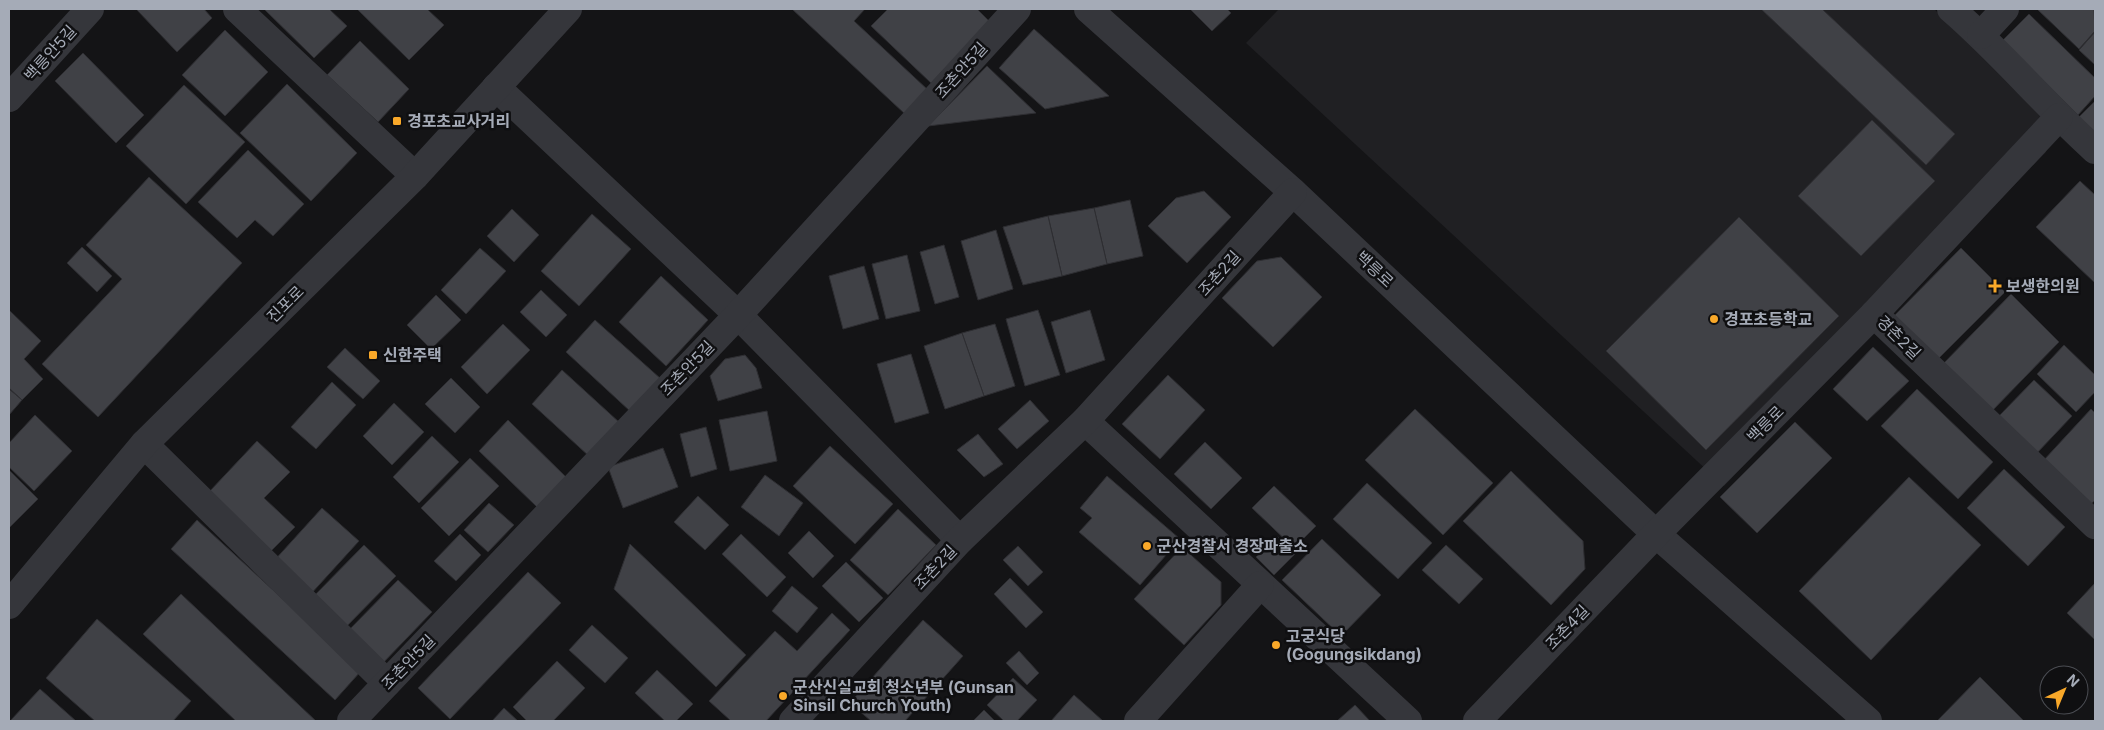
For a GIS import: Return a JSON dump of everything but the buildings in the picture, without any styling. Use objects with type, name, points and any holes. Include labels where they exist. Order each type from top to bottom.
[{"type":"street","name":"백릉안5길","points":[[9,98],[90,9]]},
{"type":"street","points":[[237,9],[415,176]]},
{"type":"street","name":"진포로","points":[[13,591],[144,444],[415,176],[568,9]]},
{"type":"street","name":"조촌안5길","points":[[351,721],[738,315],[1017,9]]},
{"type":"street","name":"백릉로","points":[[1088,9],[1293,192],[1656,534],[1868,721]]},
{"type":"street","points":[[1951,9],[1981,35],[2058,117],[2095,150]]},
{"type":"street","points":[[1981,35],[2005,9]]},
{"type":"street","points":[[496,87],[738,315],[960,540]]},
{"type":"street","name":"경촌2길","points":[[2058,117],[1874,314],[2095,525]]},
{"type":"street","name":"조촌2길","points":[[793,721],[960,540],[1085,421],[1293,192]]},
{"type":"street","name":"백릉로","points":[[1656,534],[1874,314]]},
{"type":"street","points":[[1085,421],[1408,721]]},
{"type":"street","points":[[144,444],[388,683]]},
{"type":"street","name":"조촌4길","points":[[1477,721],[1656,534]]},
{"type":"street","points":[[1138,721],[1260,585]]},
{"type":"shaded area","name":"경포초등학교","points":[[1279,9],[1934,9],[2052,121],[2046,152],[1724,486],[1246,43]]},
{"type":"place","name":"경포초교사거리","points":[[397,121]]},
{"type":"place","name":"보생한의원","points":[[1995,286]]},
{"type":"place","name":"경포초등학교","points":[[1714,319]]},
{"type":"place","name":"신한주택","points":[[373,355]]},
{"type":"place","name":"군산경찰서 경장파출소","points":[[1147,546]]},
{"type":"place","name":"고궁식당 (Gogungsikdang)","points":[[1276,645]]},
{"type":"place","name":"군산신실교회 청소년부 (Gunsan Sinsil Church Youth)","points":[[783,696]]}]
